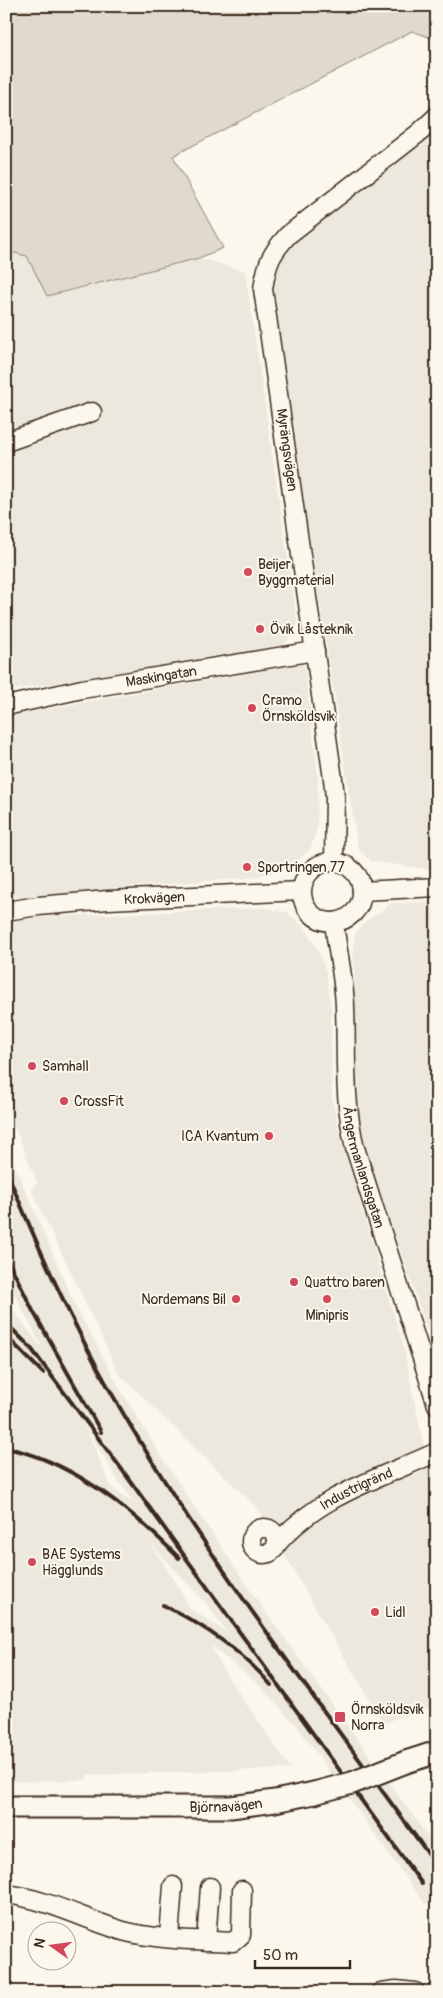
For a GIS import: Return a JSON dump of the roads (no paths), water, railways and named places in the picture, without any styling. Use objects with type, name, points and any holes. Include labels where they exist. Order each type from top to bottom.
[{"type":"main road","name":"Björnavägen","points":[[6,1807],[231,1807],[275,1801],[352,1783],[437,1752]]},
{"type":"street","name":"Myrängsvägen","points":[[334,862],[334,788],[266,318],[264,289],[267,263],[277,247],[288,236],[420,132],[437,116]]},
{"type":"street","points":[[6,442],[92,412]]},
{"type":"street","name":"Maskingatan","points":[[6,706],[82,689],[315,651]]},
{"type":"street","points":[[325,862],[334,862],[352,869],[359,878],[362,891],[360,901],[354,912],[344,920],[334,922],[320,920],[310,912],[304,904],[302,891],[304,880],[311,870],[325,862]]},
{"type":"street","points":[[362,891],[437,887]]},
{"type":"street","name":"Krokvägen","points":[[6,911],[38,906],[108,900],[302,891]]},
{"type":"street","name":"Ångermanlandsgatan","points":[[334,922],[345,1006],[345,1068],[348,1120],[355,1148],[437,1404]]},
{"type":"street","name":"Industrigränd","points":[[278,1539],[323,1504],[348,1490],[437,1452]]},
{"type":"street","points":[[169,1938],[173,1886]]},
{"type":"street","points":[[206,1941],[210,1888]]},
{"type":"street","points":[[6,1894],[31,1899],[123,1931],[169,1938],[233,1942],[241,1935],[242,1890]]},
{"type":"street","points":[[381,1992],[396,1990],[415,1992]]},
{"type":"railway","points":[[6,1170],[69,1312],[112,1394],[149,1456],[187,1516],[268,1634],[437,1866]]},
{"type":"railway","points":[[6,1256],[33,1311],[101,1432]]},
{"type":"railway","points":[[6,1323],[30,1347],[123,1471],[422,1884]]},
{"type":"railway","points":[[6,1336],[43,1373]]},
{"type":"railway","points":[[6,1448],[30,1454],[54,1464],[100,1490],[142,1523],[179,1558]]},
{"type":"railway","points":[[163,1605],[207,1630],[235,1650],[271,1685]]},
{"type":"place","name":"Beijer Byggmaterial","points":[[248,572]]},
{"type":"place","name":"Övik Låsteknik","points":[[260,629]]},
{"type":"place","name":"Cramo Örnsköldsvik","points":[[252,708]]},
{"type":"place","name":"Sportringen 77","points":[[247,867]]},
{"type":"place","name":"Samhall","points":[[32,1066]]},
{"type":"place","name":"CrossFit","points":[[64,1101]]},
{"type":"place","name":"ICA Kvantum","points":[[269,1136]]},
{"type":"place","name":"Quattro baren","points":[[294,1282]]},
{"type":"place","name":"Nordemans Bil","points":[[236,1299]]},
{"type":"place","name":"Minipris","points":[[327,1299]]},
{"type":"place","name":"BAE Systems Hägglunds","points":[[32,1562]]},
{"type":"place","name":"Lidl","points":[[375,1612]]},
{"type":"place","name":"Örnsköldsvik Norra","points":[[340,1717]]}]
